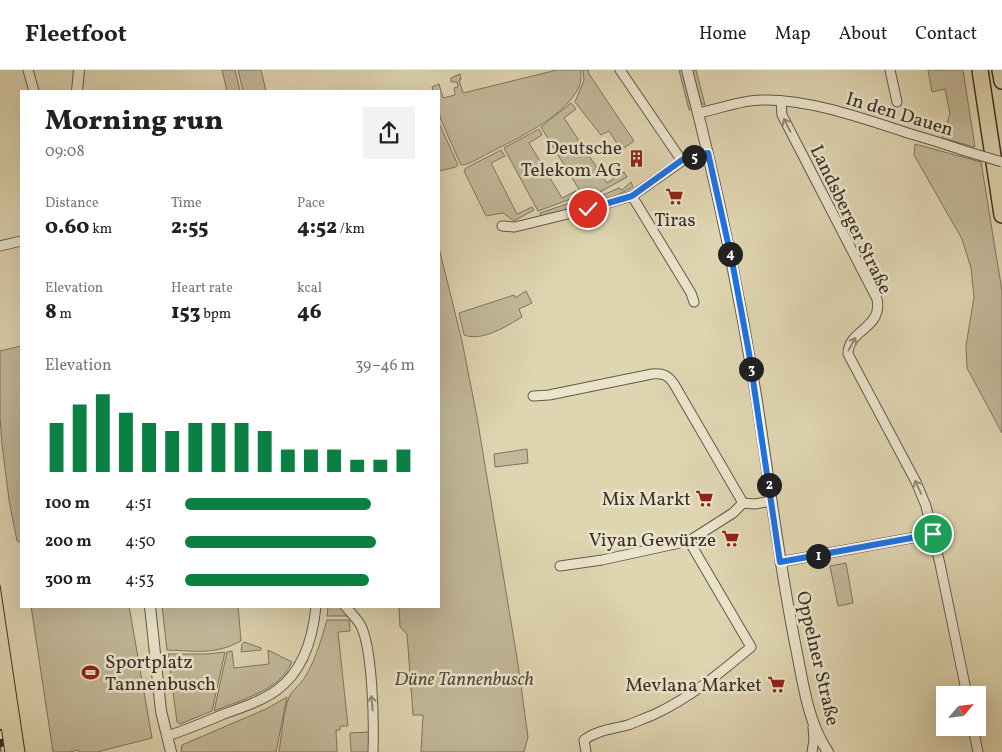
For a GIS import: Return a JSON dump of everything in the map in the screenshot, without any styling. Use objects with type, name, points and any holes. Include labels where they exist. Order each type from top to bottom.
[{"type":"highway","points":[[980,70],[1002,216]]},
{"type":"highway","points":[[1000,70],[1002,81]]},
{"type":"street","points":[[28,70],[34,90]]},
{"type":"street","points":[[77,90],[79,70]]},
{"type":"street","points":[[620,70],[682,160]]},
{"type":"street","name":"Oppelner Straße","points":[[687,70],[732,261],[780,562],[797,654],[813,721],[820,739],[828,752]]},
{"type":"street","points":[[890,70],[896,102]]},
{"type":"street","name":"In den Dauen","points":[[698,114],[754,100],[830,109],[1002,162]]},
{"type":"street","name":"Landsberger Straße","points":[[781,102],[782,115],[877,299],[878,312],[875,318],[852,340],[848,354],[916,482],[926,506],[965,686]]},
{"type":"street","points":[[502,226],[515,227],[632,196],[682,160],[708,153]]},
{"type":"street","points":[[632,196],[691,293],[694,302]]},
{"type":"street","points":[[0,246],[20,241]]},
{"type":"street","points":[[533,396],[549,395],[652,374],[662,373],[666,375],[674,384],[743,503]]},
{"type":"street","points":[[743,503],[771,502]]},
{"type":"street","points":[[560,566],[611,559],[689,541],[733,513],[743,503]]},
{"type":"street","points":[[780,562],[933,534]]},
{"type":"street","points":[[586,752],[584,740],[590,735],[636,721],[685,698],[708,683],[752,647],[689,541]]},
{"type":"street","points":[[150,608],[161,711],[171,752]]},
{"type":"street","points":[[167,736],[240,708],[276,691],[293,676],[306,652],[311,638],[316,608]]},
{"type":"street","points":[[347,608],[361,626],[367,649],[374,724],[373,752]]},
{"type":"street","points":[[812,752],[814,740],[813,721]]},
{"type":"street","points":[[975,736],[978,752]]},
{"type":"green space","points":[[222,70],[235,70],[240,90],[227,90]]},
{"type":"green space","points":[[238,70],[261,70],[266,90],[243,90]]},
{"type":"green space","points":[[557,70],[581,70],[578,90],[569,102],[549,119],[468,164],[461,165],[441,120],[440,90],[433,90],[432,87],[439,84],[443,98],[455,95],[454,88],[458,87],[457,82],[451,82],[451,78],[460,74],[461,80],[459,80],[463,93]]},
{"type":"green space","points":[[583,70],[588,70],[634,141],[621,150],[609,131],[601,135],[575,102],[584,80]]},
{"type":"green space","points":[[679,70],[682,70],[692,109],[689,110]]},
{"type":"green space","points":[[692,70],[696,70],[705,105],[701,103]]},
{"type":"green space","points":[[928,70],[963,70],[975,147],[942,138],[950,114],[945,89],[932,92]]},
{"type":"green space","points":[[571,103],[576,109],[564,118],[607,183],[624,172],[627,177],[585,199],[541,127]]},
{"type":"green space","points":[[440,125],[458,165],[440,171]]},
{"type":"green space","points":[[539,129],[542,135],[529,143],[562,198],[576,191],[579,196],[538,211],[504,148]]},
{"type":"green space","points":[[915,144],[981,162],[1002,291],[1002,433],[967,368],[966,346],[974,297],[971,268],[962,239],[914,155]]},
{"type":"green space","points":[[501,150],[505,156],[491,163],[517,214],[532,207],[534,210],[514,221],[503,213],[486,216],[464,171],[466,168]]},
{"type":"green space","points":[[631,182],[633,187],[616,196],[616,198],[589,205],[589,201],[619,188],[622,190]]},
{"type":"green space","points":[[576,201],[579,208],[541,217],[540,213]]},
{"type":"green space","name":"Düne Tannenbusch","points":[[440,252],[462,341],[477,417],[518,664],[528,737],[524,752],[421,752],[423,715],[413,715],[407,634],[400,627],[399,608],[440,608]]},
{"type":"green space","points":[[526,291],[532,303],[519,309],[522,317],[486,335],[471,337],[464,335],[459,313],[514,295],[515,298]]},
{"type":"green space","points":[[20,346],[20,542],[17,541],[9,500],[2,444],[0,351]]},
{"type":"green space","points":[[527,449],[528,463],[495,467],[494,454]]},
{"type":"green space","points":[[846,563],[853,603],[838,606],[830,566]]},
{"type":"green space","name":"Sportplatz Tannenbusch","points":[[31,608],[129,608],[152,738],[97,752],[79,752],[79,750],[53,752]]},
{"type":"green space","points":[[162,608],[238,608],[241,641],[214,650],[167,650]]},
{"type":"green space","points":[[328,608],[343,608],[349,616],[327,616]]},
{"type":"green space","points":[[327,620],[349,620],[350,631],[338,632],[348,726],[340,726],[340,730],[336,730],[337,752],[279,752],[288,700],[291,693],[303,680],[312,663]]},
{"type":"green space","points":[[244,642],[261,648],[261,650],[241,652]]},
{"type":"green space","points":[[268,650],[292,662],[286,672],[269,687],[258,693],[214,711],[227,652],[232,651],[234,668],[269,664]]},
{"type":"green space","points":[[225,652],[212,711],[180,724],[177,722],[168,654]]},
{"type":"green space","points":[[287,697],[276,752],[181,752],[182,745],[266,709]]},
{"type":"green space","points":[[369,732],[369,752],[351,752],[350,733]]},
{"type":"tram line","points":[[0,585],[25,752]]},
{"type":"railway","points":[[0,731],[3,752]]},
{"type":"place","name":"Deutsche Telekom AG","points":[[636,158]]},
{"type":"place","name":"Tiras","points":[[675,196]]},
{"type":"place","name":"Mix Markt","points":[[705,498]]},
{"type":"place","name":"Viyan Gewürze","points":[[730,539]]},
{"type":"place","name":"Sportplatz Tannenbusch","points":[[91,672]]},
{"type":"place","name":"Mevlana Market","points":[[776,684]]},
{"type":"route","points":[[588,209],[632,196],[682,160],[708,153],[732,261],[749,353],[780,562],[933,534]]}]
